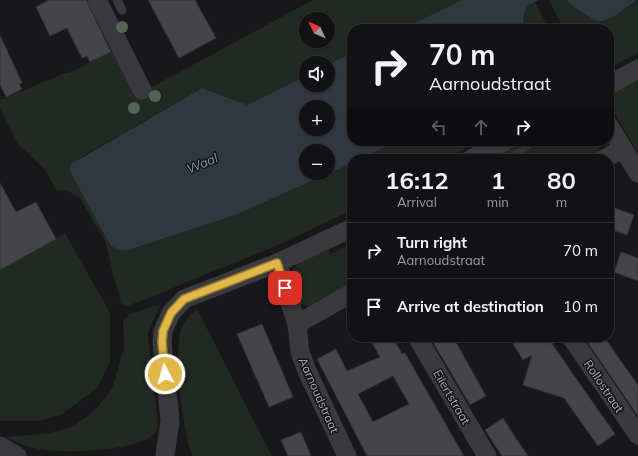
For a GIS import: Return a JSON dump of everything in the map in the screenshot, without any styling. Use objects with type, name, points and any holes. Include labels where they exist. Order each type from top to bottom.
[{"type":"street","points":[[97,0],[142,90]]},
{"type":"street","points":[[614,82],[638,69]]},
{"type":"street","points":[[614,135],[638,173]]},
{"type":"street","points":[[480,154],[496,146]]},
{"type":"street","points":[[613,154],[622,149]]},
{"type":"street","points":[[163,456],[170,421],[162,342],[163,331],[171,313],[184,299],[277,263],[347,230]]},
{"type":"street","name":"Aarnoudstraat","points":[[277,263],[297,324],[300,352],[307,371],[347,456]]},
{"type":"street","points":[[297,324],[347,296]]},
{"type":"street","name":"Eilertstraat","points":[[420,342],[487,456]]},
{"type":"street","name":"Rollostraat","points":[[574,342],[638,436]]},
{"type":"street","points":[[0,446],[17,456]]},
{"type":"lane","points":[[117,0],[122,10]]},
{"type":"shaded area","points":[[313,0],[462,0],[412,24],[347,24],[347,56],[335,62],[335,56],[299,56],[299,80],[247,106],[202,88],[81,157],[129,250],[238,214],[314,180],[335,180],[335,171],[347,165],[347,212],[274,247],[127,306],[121,304],[105,241],[80,198],[68,191],[56,190],[45,170],[19,145],[0,109],[0,100],[65,73],[69,73],[116,50],[139,94]]},
{"type":"shaded area","points":[[549,0],[566,0],[587,17],[605,22],[638,0],[638,53],[614,65],[614,24],[561,24]]},
{"type":"shaded area","points":[[535,2],[546,24],[523,24],[523,18],[527,6]]},
{"type":"shaded area","points":[[638,77],[638,154],[614,112],[614,93],[624,84]]},
{"type":"shaded area","points":[[387,146],[470,146],[454,154],[371,154]]},
{"type":"shaded area","points":[[510,146],[600,146],[599,152],[595,154],[496,154]]},
{"type":"shaded area","points":[[65,233],[110,313],[110,362],[98,387],[61,415],[38,421],[0,421],[0,264],[2,267]]},
{"type":"shaded area","points":[[347,246],[347,287],[309,306],[300,304],[293,280],[293,272],[295,267],[307,259],[329,249],[331,254]]},
{"type":"shaded area","points":[[161,304],[148,333],[158,424],[155,433],[147,439],[135,444],[86,451],[45,450],[34,448],[5,437],[51,433],[74,426],[93,412],[112,389],[124,349],[123,320],[130,314]]},
{"type":"shaded area","points":[[197,309],[272,456],[192,456],[182,409],[178,370],[178,352],[183,325]]},
{"type":"water","points":[[462,0],[539,0],[527,6],[523,18],[523,24],[412,24]]},
{"type":"water","points":[[566,0],[637,0],[616,15],[602,21],[595,20],[587,16]]},
{"type":"water","name":"Waal","points":[[347,56],[347,146],[387,146],[371,154],[347,154],[347,165],[335,171],[335,144],[299,144],[299,180],[314,180],[238,214],[129,250],[119,250],[111,246],[69,170],[71,164],[202,88],[247,105],[299,79],[299,92],[335,92],[335,62]]},
{"type":"building","points":[[49,0],[86,0],[111,52],[90,62],[87,56],[82,58],[67,28],[50,36],[36,7]]},
{"type":"building","points":[[148,0],[195,0],[216,38],[179,58]]},
{"type":"building","points":[[0,35],[22,83],[19,84],[22,89],[6,97],[0,85]]},
{"type":"building","points":[[0,183],[16,212],[36,202],[56,239],[0,270]]},
{"type":"building","points":[[614,208],[634,215],[627,235],[614,231]]},
{"type":"building","points":[[621,252],[638,258],[638,281],[614,272]]},
{"type":"building","points":[[262,324],[293,397],[269,407],[237,334]]},
{"type":"building","points":[[372,342],[396,342],[402,354],[405,353],[464,456],[367,456],[317,359],[336,349],[347,371],[380,357]],"holes":[[[393,376],[409,404],[373,422],[358,394]]]},
{"type":"building","points":[[433,342],[456,342],[486,396],[470,405]]},
{"type":"building","points":[[512,342],[555,342],[552,344],[615,434],[598,446],[564,398],[523,385],[532,355],[523,360]]},
{"type":"building","points":[[587,342],[608,342],[638,385],[638,416]]},
{"type":"building","points":[[503,418],[528,456],[502,456],[485,430]]},
{"type":"building","points":[[301,432],[311,456],[288,456],[281,440]]},
{"type":"waterway","points":[[514,154],[529,146]]},
{"type":"route","points":[[165,374],[162,342],[163,331],[171,313],[184,299],[277,263],[285,288]]}]
